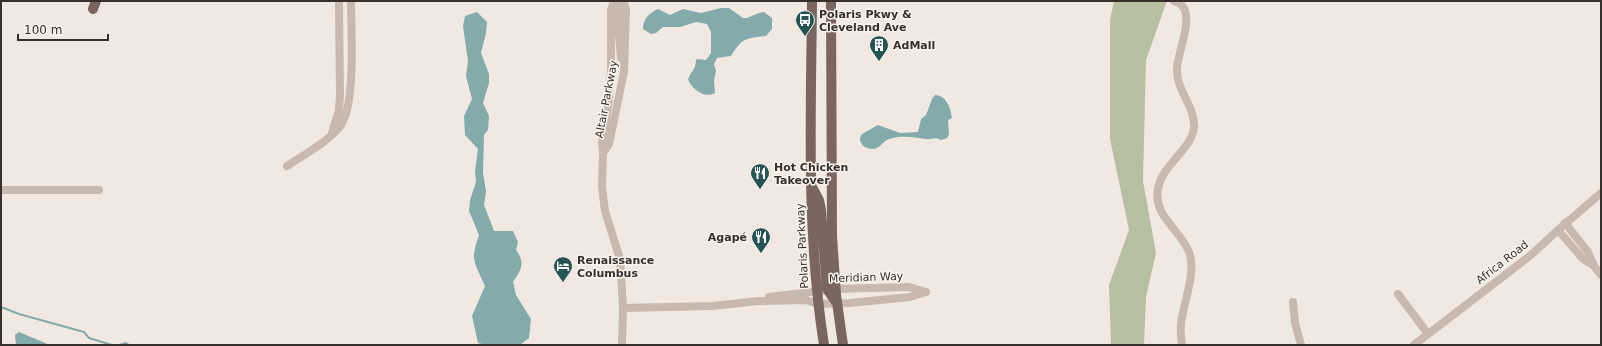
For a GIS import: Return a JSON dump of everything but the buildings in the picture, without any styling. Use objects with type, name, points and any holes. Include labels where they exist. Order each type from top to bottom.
[{"type":"main road","points":[[92,1],[93,9],[96,1]]},
{"type":"main road","points":[[812,1],[812,185],[820,200],[826,289],[837,302],[843,345]]},
{"type":"main road","name":"Polaris Parkway","points":[[824,345],[818,304],[826,289],[831,199],[831,1]]},
{"type":"street","points":[[331,136],[339,110],[340,94],[339,1]]},
{"type":"street","points":[[287,166],[331,136],[341,126],[346,116],[351,70],[351,1]]},
{"type":"street","name":"Altair Parkway","points":[[614,1],[611,10],[611,70],[608,106],[602,143],[604,152],[602,187],[604,203],[619,256],[623,308],[622,345]]},
{"type":"street","points":[[618,1],[618,35],[624,72]]},
{"type":"street","name":"Altair Parkway","points":[[604,152],[609,144],[624,72],[626,9],[623,1]]},
{"type":"street","points":[[1174,1],[1182,4],[1187,15],[1186,28],[1177,69],[1178,83],[1192,112],[1194,125],[1193,135],[1168,166],[1160,180],[1157,200],[1164,218],[1183,240],[1190,258],[1190,276],[1181,325],[1182,345]]},
{"type":"street","points":[[1,190],[99,190]]},
{"type":"street","name":"Africa Road","points":[[1414,345],[1531,255],[1565,223],[1601,194]]},
{"type":"street","points":[[1565,223],[1588,252],[1594,266]]},
{"type":"street","points":[[1558,230],[1583,259],[1594,266],[1601,274]]},
{"type":"street","name":"Meridian Way","points":[[623,308],[712,306],[806,300],[818,304],[837,302],[850,303],[903,298],[926,292],[909,287],[826,289],[769,297],[745,303]]},
{"type":"street","points":[[1398,294],[1428,334]]},
{"type":"street","points":[[1293,302],[1295,323],[1301,345]]},
{"type":"green space","points":[[1114,1],[1167,1],[1146,60],[1143,181],[1156,253],[1146,297],[1144,345],[1111,345],[1109,285],[1129,230],[1110,139],[1110,20]]},
{"type":"water","points":[[721,8],[729,8],[743,18],[764,12],[772,18],[772,29],[766,36],[754,37],[745,40],[738,46],[731,56],[717,58],[714,64],[716,71],[714,80],[715,93],[707,95],[695,89],[688,79],[695,67],[696,60],[706,60],[711,53],[711,32],[707,24],[696,22],[680,27],[663,27],[656,33],[651,34],[643,29],[643,25],[647,17],[658,9],[670,15],[683,9],[701,13]]},
{"type":"water","points":[[477,12],[487,22],[481,53],[489,74],[489,83],[483,103],[489,116],[488,130],[484,135],[483,173],[486,191],[484,205],[494,231],[513,231],[518,242],[516,250],[522,263],[513,282],[516,295],[531,319],[529,338],[520,345],[486,345],[478,343],[472,316],[485,286],[474,261],[479,235],[469,211],[470,200],[476,182],[475,171],[478,149],[465,135],[464,116],[472,99],[466,76],[468,61],[463,26],[465,16]]},
{"type":"water","points":[[935,95],[943,97],[951,111],[952,118],[948,120],[949,134],[947,138],[941,140],[936,138],[928,139],[898,137],[887,140],[874,149],[867,148],[862,145],[860,137],[862,134],[878,125],[900,133],[918,132],[921,119],[926,115]]},
{"type":"water","points":[[19,332],[50,345],[16,345],[15,335]]},
{"type":"waterway","points":[[1,307],[19,314],[84,332],[89,338],[112,345]]},
{"type":"waterway","points":[[119,345],[126,343],[129,345]]},
{"type":"place","name":"Polaris Pkwy & Cleveland Ave","points":[[805,37]]},
{"type":"place","name":"AdMall","points":[[879,62]]},
{"type":"place","name":"Hot Chicken Takeover","points":[[760,190]]},
{"type":"place","name":"Agapé","points":[[761,254]]},
{"type":"place","name":"Renaissance Columbus","points":[[563,283]]}]
